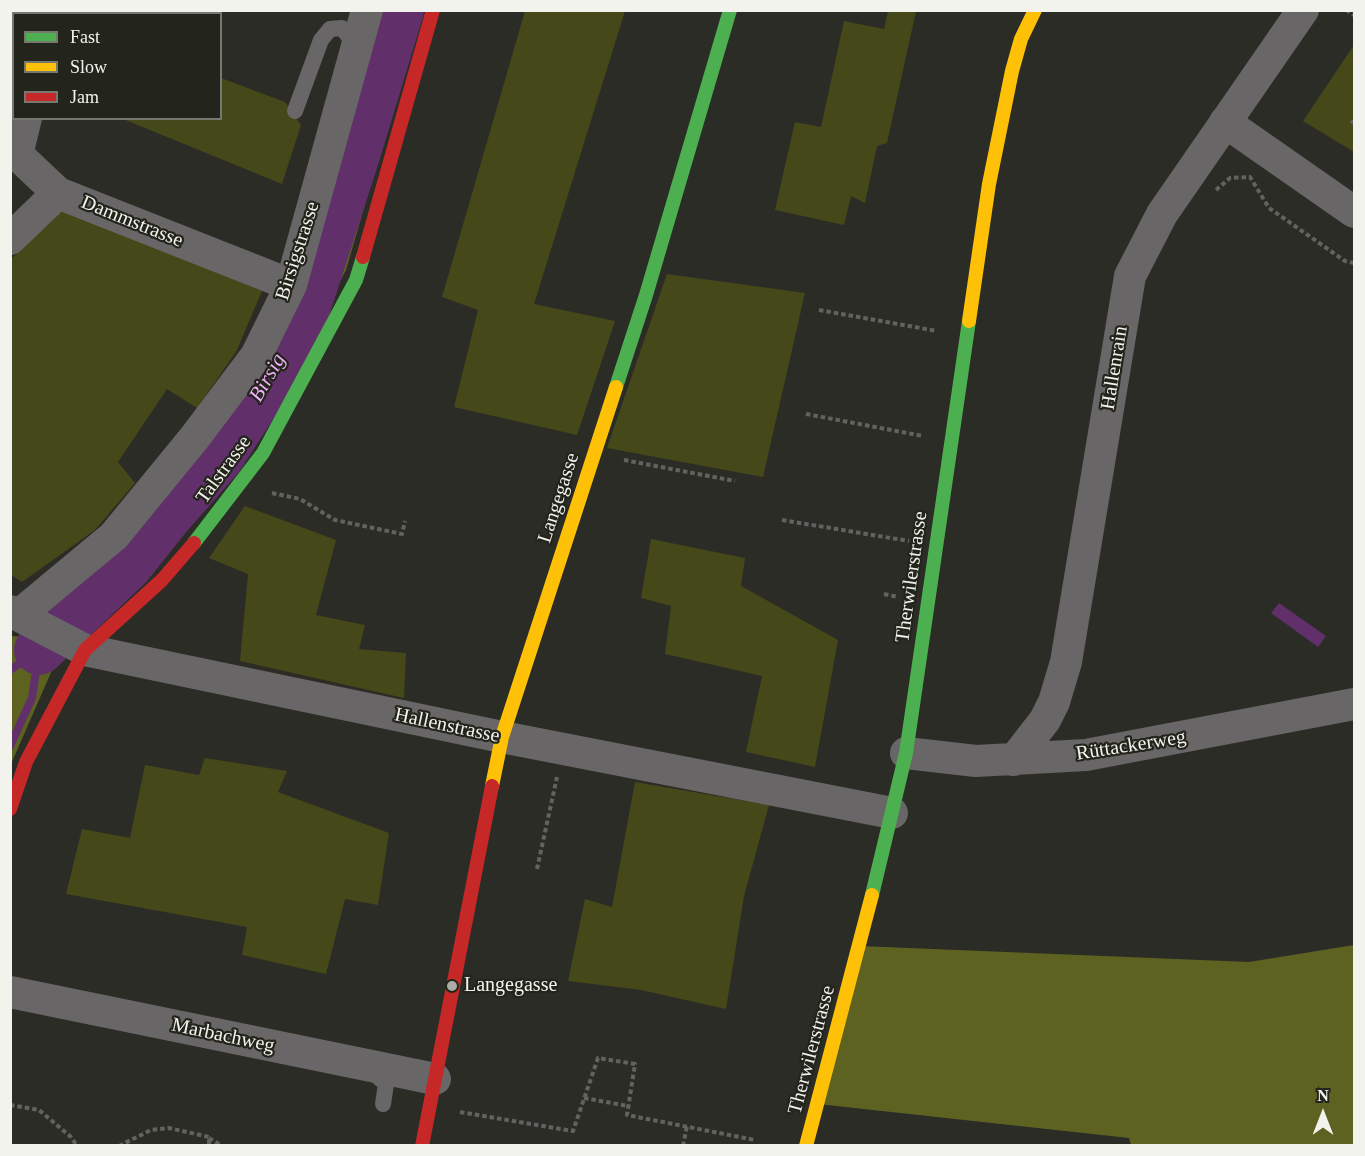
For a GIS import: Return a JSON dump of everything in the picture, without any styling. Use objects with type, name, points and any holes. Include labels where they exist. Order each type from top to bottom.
[{"type":"street","name":"Birsigstrasse","points":[[15,613],[114,536],[256,356],[291,285],[367,10]]},
{"type":"street","name":"Talstrasse","points":[[10,809],[26,762],[85,650],[162,580],[239,486],[263,453],[356,280],[433,10]]},
{"type":"street","name":"Langegasse","points":[[422,1146],[502,737],[646,295],[730,10]]},
{"type":"street","name":"Therwilerstrasse","points":[[806,1146],[860,946],[906,753],[989,184],[1012,70],[1035,10]]},
{"type":"street","name":"Hallenrain","points":[[1014,760],[1045,720],[1054,702],[1066,662],[1130,276],[1162,214],[1303,10]]},
{"type":"street","name":"Dammstrasse","points":[[26,120],[18,151],[23,159],[58,193],[291,285]]},
{"type":"street","points":[[1225,122],[1354,213]]},
{"type":"street","points":[[10,239],[58,193]]},
{"type":"street","name":"Hallenstrasse","points":[[15,613],[85,650],[502,737],[892,813]]},
{"type":"street","name":"Rüttackerweg","points":[[906,753],[976,761],[1086,755],[1354,704]]},
{"type":"street","name":"Marbachweg","points":[[10,992],[363,1065],[432,1093]]},
{"type":"lane","points":[[295,111],[321,40],[330,29],[342,28],[357,47]]},
{"type":"lane","points":[[363,1065],[386,1084],[382,1104]]},
{"type":"path","points":[[1346,10],[1354,15]]},
{"type":"path","points":[[1208,194],[1218,189],[1230,178],[1250,177],[1269,208],[1345,261],[1354,263]]},
{"type":"path","points":[[819,310],[924,329]]},
{"type":"path","points":[[806,414],[951,441]]},
{"type":"path","points":[[594,454],[735,481]]},
{"type":"path","points":[[239,486],[300,499],[335,520],[402,534],[405,520]]},
{"type":"path","points":[[782,520],[936,546]]},
{"type":"path","points":[[537,869],[562,749]]},
{"type":"path","points":[[432,1093],[573,1131],[598,1058],[635,1064],[627,1114],[755,1140]]},
{"type":"path","points":[[584,1098],[628,1106]]},
{"type":"path","points":[[10,1104],[39,1110],[71,1137],[76,1146]]},
{"type":"path","points":[[683,1146],[687,1126]]},
{"type":"path","points":[[119,1146],[151,1130],[169,1128],[209,1137],[222,1146]]},
{"type":"path","points":[[209,1137],[209,1146]]},
{"type":"green space","points":[[375,11],[421,11],[346,270],[250,452],[170,548],[92,624],[43,601],[236,392]]},
{"type":"green space","points":[[525,11],[625,11],[534,304],[615,321],[577,435],[454,407],[478,310],[442,297]]},
{"type":"green space","points":[[888,11],[916,11],[887,143],[877,146],[865,203],[851,196],[844,225],[775,210],[795,122],[821,127],[844,21],[884,29]]},
{"type":"green space","points":[[1354,45],[1354,152],[1303,121]]},
{"type":"green space","points":[[222,78],[285,102],[301,125],[282,184],[125,120],[222,120]]},
{"type":"green space","points":[[63,209],[262,291],[236,352],[197,408],[167,389],[118,462],[135,483],[95,530],[22,582],[11,575],[11,259]]},
{"type":"green space","points":[[667,274],[805,293],[763,477],[607,448]]},
{"type":"green space","points":[[245,506],[336,540],[316,615],[365,625],[359,649],[406,653],[404,698],[240,661],[248,574],[209,558]]},
{"type":"green space","points":[[651,539],[745,558],[741,586],[838,640],[815,767],[746,752],[762,676],[665,654],[671,606],[641,598]]},
{"type":"green space","points":[[11,636],[25,637],[56,661],[11,764]]},
{"type":"green space","points":[[205,758],[287,771],[278,792],[389,833],[378,905],[345,899],[326,974],[242,955],[247,927],[66,894],[82,829],[130,838],[145,765],[199,775]]},
{"type":"green space","points":[[635,782],[769,805],[744,896],[726,1009],[641,990],[568,981],[585,899],[612,907]]},
{"type":"green space","points":[[1354,945],[1354,1145],[1131,1145],[1129,1138],[818,1104],[860,946],[1249,962]]},
{"type":"shaded area","points":[[1279,603],[1326,636],[1318,647],[1271,613]]},
{"type":"waterway","name":"Birsig","points":[[39,650],[128,565],[219,457],[272,375],[306,306],[399,10]]},
{"type":"waterway","name":"Birsig","points":[[10,670],[39,650]]},
{"type":"waterway","points":[[10,746],[32,698],[39,650]]},
{"type":"traffic: fast","points":[[616,387],[646,295],[730,10]]},
{"type":"traffic: fast","points":[[194,543],[263,453],[356,280],[363,257]]},
{"type":"traffic: fast","points":[[872,895],[906,753],[969,321]]},
{"type":"traffic: slow","points":[[969,321],[989,184],[1012,71],[1021,39],[1035,10]]},
{"type":"traffic: slow","points":[[492,786],[502,737],[616,387]]},
{"type":"traffic: slow","points":[[806,1146],[872,895]]},
{"type":"traffic: jam","points":[[363,257],[433,10]]},
{"type":"traffic: jam","points":[[10,809],[26,762],[85,650],[162,580],[194,543]]},
{"type":"traffic: jam","points":[[422,1146],[492,786]]},
{"type":"place","name":"Langegasse","points":[[452,986]]}]
